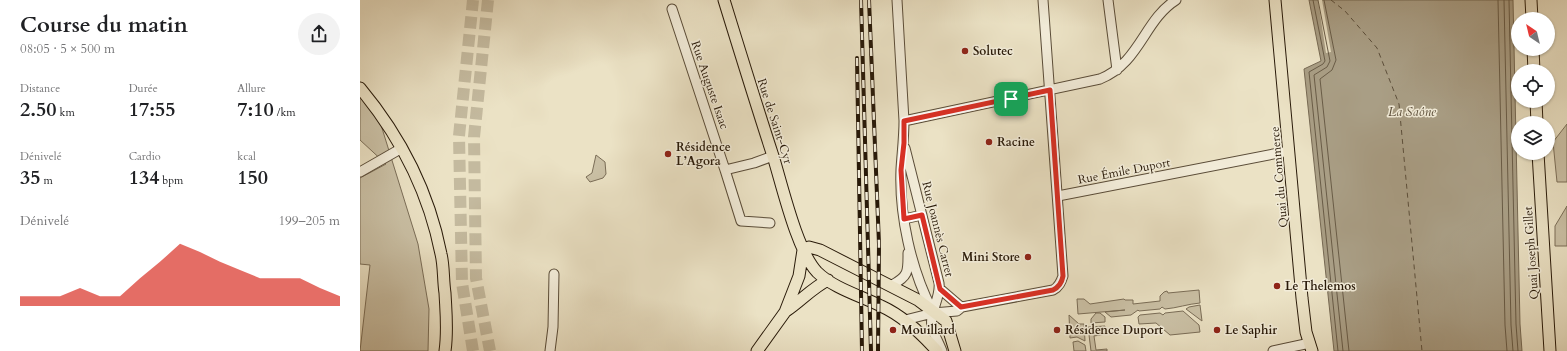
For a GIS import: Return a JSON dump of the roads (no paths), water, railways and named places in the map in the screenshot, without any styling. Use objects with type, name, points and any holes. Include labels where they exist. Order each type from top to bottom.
[{"type":"main road","name":"Rue de Saint-Cyr","points":[[724,0],[803,250],[817,271],[828,280],[883,307],[905,320],[937,351]]},
{"type":"main road","name":"Quai du Commerce","points":[[1275,0],[1302,298],[1306,332],[1311,347]]},
{"type":"main road","points":[[1531,0],[1532,12]]},
{"type":"main road","points":[[360,88],[389,126],[402,148],[417,178],[429,211],[441,254],[448,331],[445,351]]},
{"type":"main road","name":"Quai Joseph Gillet","points":[[1538,160],[1550,351]]},
{"type":"main road","points":[[757,351],[785,312],[799,276],[803,250],[809,247],[820,250],[912,295],[933,313],[946,321],[955,351]]},
{"type":"main road","points":[[785,312],[798,303],[815,287],[828,280]]},
{"type":"street","name":"Rue Joannès Carret","points":[[897,0],[904,121],[904,143],[901,170],[904,219],[907,245],[927,301],[933,313]]},
{"type":"street","points":[[905,320],[933,313],[956,311],[961,307],[1053,290],[1059,285],[1063,276],[1043,0]]},
{"type":"street","points":[[1108,0],[1117,70]]},
{"type":"street","points":[[904,121],[1100,80],[1117,70],[1133,54],[1162,12],[1176,0]]},
{"type":"street","name":"Rue Auguste Isaac","points":[[672,9],[741,221],[770,223]]},
{"type":"street","name":"Rue Joannès Carret","points":[[904,143],[940,289],[933,313]]},
{"type":"street","points":[[360,172],[402,148]]},
{"type":"street","name":"Rue Émile Duport","points":[[1058,196],[1289,151]]},
{"type":"street","points":[[725,170],[754,163],[773,156]]},
{"type":"street","points":[[904,219],[922,215]]},
{"type":"street","points":[[892,285],[902,280],[908,271],[907,245]]},
{"type":"street","points":[[550,351],[553,327],[554,274]]},
{"type":"street","points":[[940,289],[961,307]]},
{"type":"street","points":[[933,313],[932,326],[942,351]]},
{"type":"street","points":[[1273,351],[1311,347]]},
{"type":"water","name":"La Saône","points":[[1309,0],[1513,0],[1513,12],[1511,12],[1511,56],[1514,56],[1514,64],[1511,64],[1511,108],[1515,108],[1516,116],[1511,116],[1511,160],[1516,160],[1520,324],[1522,351],[1334,351],[1304,69],[1321,61]]},
{"type":"tunnel","points":[[473,0],[459,136],[462,283],[473,351]]},
{"type":"tunnel","points":[[488,0],[474,137],[476,278],[490,351]]},
{"type":"railway","points":[[861,0],[871,351]]},
{"type":"railway","points":[[869,0],[879,244],[878,351]]},
{"type":"railway","points":[[857,58],[862,351]]},
{"type":"place","name":"Solutec","points":[[965,51]]},
{"type":"place","name":"Racine","points":[[989,142]]},
{"type":"place","name":"Résidence L’Agora","points":[[668,154]]},
{"type":"place","name":"Mini Store","points":[[1028,257]]},
{"type":"place","name":"Le Thelemos","points":[[1277,286]]},
{"type":"place","name":"Mouillard","points":[[893,330]]},
{"type":"place","name":"Résidence Duport","points":[[1057,330]]},
{"type":"place","name":"Le Saphir","points":[[1217,330]]}]
